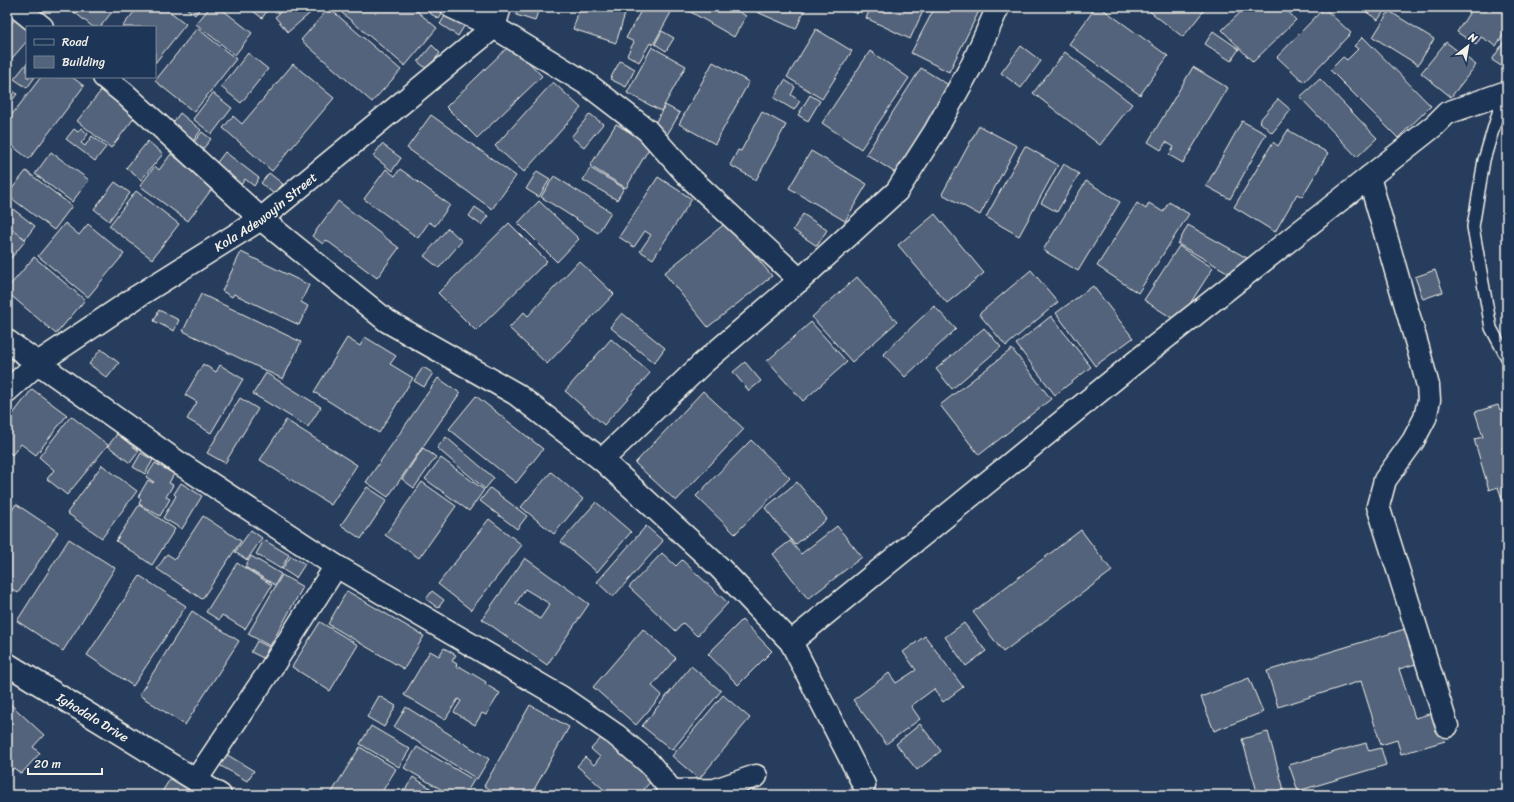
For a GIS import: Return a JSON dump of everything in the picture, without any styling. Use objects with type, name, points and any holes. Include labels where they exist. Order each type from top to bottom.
[{"type":"street","points":[[17,7],[41,26]]},
{"type":"street","points":[[452,7],[497,17],[646,130],[688,176],[800,280]]},
{"type":"street","points":[[602,460],[702,364],[800,280],[897,191],[934,133],[969,70],[998,7]]},
{"type":"street","name":"Kola Adewoyin Street","points":[[7,391],[38,364],[138,296],[261,219],[497,17]]},
{"type":"street","points":[[105,78],[125,94],[261,219],[387,321],[516,394],[602,460],[719,567],[791,642],[864,785]]},
{"type":"street","points":[[791,642],[989,479],[1369,177],[1447,113],[1465,105],[1506,92]]},
{"type":"street","points":[[1369,177],[1418,348],[1428,386],[1429,400],[1425,418],[1413,441],[1385,480],[1378,506],[1447,726]]},
{"type":"street","points":[[7,341],[179,463],[336,566],[561,697],[616,735],[649,763],[670,793],[716,790],[756,776]]},
{"type":"street","points":[[196,780],[270,670],[336,566]]},
{"type":"street","name":"Ighodalo Drive","points":[[7,664],[220,795]]},
{"type":"lane","points":[[1506,92],[1484,160],[1473,227],[1491,328],[1507,358]]},
{"type":"building","points":[[116,7],[101,26],[92,26],[69,8]]},
{"type":"building","points":[[138,7],[164,7],[186,24],[156,62],[156,26],[123,26]]},
{"type":"building","points":[[185,7],[201,7],[195,15]]},
{"type":"building","points":[[210,7],[219,7],[252,33],[235,55],[196,24]]},
{"type":"building","points":[[248,7],[270,7],[262,18]]},
{"type":"building","points":[[286,7],[313,7],[315,9],[288,32],[275,17]]},
{"type":"building","points":[[347,7],[412,7],[437,28],[405,66],[342,13]]},
{"type":"building","points":[[431,7],[440,7],[445,10],[439,19],[428,12]]},
{"type":"building","points":[[518,7],[538,11],[535,21],[516,15]]},
{"type":"building","points":[[580,7],[627,7],[616,43],[573,29]]},
{"type":"building","points":[[643,7],[674,7],[653,45],[650,43],[639,62],[627,55],[634,42],[626,38]]},
{"type":"building","points":[[692,7],[731,7],[746,16],[734,37],[689,11]]},
{"type":"building","points":[[760,7],[806,7],[796,29],[757,12]]},
{"type":"building","points":[[843,7],[860,7],[857,14]]},
{"type":"building","points":[[871,7],[925,7],[910,39],[866,18]]},
{"type":"building","points":[[935,7],[981,7],[949,72],[911,53]]},
{"type":"building","points":[[1096,7],[1100,7],[1168,56],[1140,95],[1069,44]]},
{"type":"building","points":[[1144,7],[1203,7],[1205,9],[1183,37]]},
{"type":"building","points":[[1246,7],[1284,7],[1296,20],[1253,62],[1222,30]]},
{"type":"building","points":[[1359,7],[1387,7],[1378,20]]},
{"type":"building","points":[[1432,7],[1444,7],[1441,12]]},
{"type":"building","points":[[1473,7],[1507,7],[1507,29],[1496,46],[1481,37],[1476,45],[1457,32]]},
{"type":"building","points":[[329,8],[401,70],[372,102],[301,40]]},
{"type":"building","points":[[450,8],[468,20],[458,36],[440,24]]},
{"type":"building","points":[[1324,8],[1351,33],[1304,82],[1277,57]]},
{"type":"building","points":[[1389,11],[1434,39],[1418,65],[1373,37]]},
{"type":"building","points":[[16,18],[26,27],[26,42],[7,64],[7,29]]},
{"type":"building","points":[[197,28],[236,59],[194,112],[155,81]]},
{"type":"building","points":[[816,29],[852,51],[822,99],[787,77]]},
{"type":"building","points":[[662,31],[674,38],[666,51],[655,44]]},
{"type":"building","points":[[1213,31],[1239,49],[1231,61],[1205,44]]},
{"type":"building","points":[[1363,37],[1431,106],[1398,138],[1330,70],[1343,57],[1347,60],[1358,49],[1354,46]]},
{"type":"building","points":[[1507,37],[1507,70],[1492,60]]},
{"type":"building","points":[[1446,42],[1476,65],[1451,97],[1421,73]]},
{"type":"building","points":[[511,44],[542,76],[477,138],[446,107]]},
{"type":"building","points":[[432,45],[440,53],[427,69],[418,62]]},
{"type":"building","points":[[1021,46],[1041,61],[1021,88],[1001,73]]},
{"type":"building","points":[[652,47],[686,66],[661,111],[627,93]]},
{"type":"building","points":[[870,51],[909,78],[861,149],[822,123]]},
{"type":"building","points":[[1065,52],[1132,104],[1100,145],[1033,93]]},
{"type":"building","points":[[248,53],[268,69],[241,103],[221,87]]},
{"type":"building","points":[[620,61],[635,69],[626,87],[610,79]]},
{"type":"building","points":[[713,62],[749,82],[715,144],[679,124]]},
{"type":"building","points":[[26,64],[26,78],[34,78],[27,88],[14,79]]},
{"type":"building","points":[[293,64],[334,98],[272,171],[223,128],[233,116],[242,124]]},
{"type":"building","points":[[1193,67],[1228,88],[1183,163],[1169,155],[1174,147],[1166,142],[1161,150],[1148,142]]},
{"type":"building","points":[[921,68],[952,87],[897,174],[866,154]]},
{"type":"building","points":[[40,78],[73,78],[84,86],[29,159],[7,142],[7,121]]},
{"type":"building","points":[[1320,79],[1377,138],[1357,157],[1300,97]]},
{"type":"building","points":[[785,80],[795,87],[791,95],[800,101],[794,110],[774,98]]},
{"type":"building","points":[[553,82],[581,108],[524,172],[495,146]]},
{"type":"building","points":[[7,86],[17,94],[7,107]]},
{"type":"building","points":[[104,87],[138,113],[111,148],[77,121]]},
{"type":"building","points":[[213,93],[232,108],[212,134],[193,119]]},
{"type":"building","points":[[810,95],[820,101],[808,121],[798,115]]},
{"type":"building","points":[[1278,99],[1291,110],[1272,133],[1259,121]]},
{"type":"building","points":[[665,105],[680,113],[667,135],[653,127]]},
{"type":"building","points":[[762,112],[786,125],[756,180],[730,165],[738,150],[741,151]]},
{"type":"building","points":[[180,113],[201,130],[193,141],[172,124]]},
{"type":"building","points":[[590,114],[603,124],[584,147],[571,137]]},
{"type":"building","points":[[431,115],[516,176],[492,209],[407,148]]},
{"type":"building","points":[[1242,121],[1266,134],[1230,199],[1206,186]]},
{"type":"building","points":[[616,124],[651,145],[626,188],[590,166]]},
{"type":"building","points":[[979,126],[1017,146],[980,215],[942,194]]},
{"type":"building","points":[[81,128],[88,134],[81,143],[85,146],[92,136],[106,147],[95,161],[66,139],[74,129],[78,132]]},
{"type":"building","points":[[1288,130],[1328,153],[1302,197],[1297,194],[1275,232],[1234,207],[1273,142],[1278,146]]},
{"type":"building","points":[[202,132],[211,139],[202,150],[193,143]]},
{"type":"building","points":[[148,141],[163,154],[141,180],[126,168]]},
{"type":"building","points":[[382,144],[401,158],[392,171],[373,156]]},
{"type":"building","points":[[1025,146],[1058,165],[1019,236],[986,217]]},
{"type":"building","points":[[811,151],[867,184],[845,221],[789,188]]},
{"type":"building","points":[[51,152],[89,180],[72,202],[35,174]]},
{"type":"building","points":[[225,152],[259,178],[254,186],[245,179],[241,185],[215,165]]},
{"type":"building","points":[[171,154],[214,186],[188,221],[140,186],[155,166],[159,170]]},
{"type":"building","points":[[1064,164],[1079,174],[1057,212],[1041,203]]},
{"type":"building","points":[[590,168],[624,188],[617,200],[583,180]]},
{"type":"building","points":[[386,169],[395,176],[400,169],[450,205],[435,226],[429,222],[418,238],[364,199]]},
{"type":"building","points":[[26,171],[72,206],[54,230],[7,195]]},
{"type":"building","points":[[537,171],[550,179],[539,197],[526,189]]},
{"type":"building","points":[[269,173],[283,184],[274,194],[261,183]]},
{"type":"building","points":[[554,176],[611,212],[598,233],[541,197]]},
{"type":"building","points":[[658,177],[692,199],[653,259],[640,251],[651,235],[645,231],[634,247],[619,237]]},
{"type":"building","points":[[7,180],[12,184],[7,191]]},
{"type":"building","points":[[1086,181],[1120,202],[1078,271],[1043,250]]},
{"type":"building","points":[[115,182],[130,193],[109,221],[94,209]]},
{"type":"building","points":[[136,191],[179,224],[152,259],[109,226]]},
{"type":"building","points":[[338,201],[399,248],[377,278],[326,240],[323,244],[312,236]]},
{"type":"building","points":[[539,201],[579,239],[557,262],[518,223]]},
{"type":"building","points":[[1169,202],[1189,214],[1138,293],[1097,266],[1137,203],[1146,209],[1149,203],[1163,212]]},
{"type":"building","points":[[9,206],[35,226],[25,239],[7,225],[7,208]]},
{"type":"building","points":[[475,207],[488,216],[481,225],[469,216]]},
{"type":"building","points":[[803,214],[827,230],[817,246],[793,230]]},
{"type":"building","points":[[935,214],[984,273],[947,303],[898,245]]},
{"type":"building","points":[[727,222],[772,276],[708,327],[664,273]]},
{"type":"building","points":[[65,223],[79,235],[88,224],[124,254],[88,297],[38,256]]},
{"type":"building","points":[[509,223],[547,261],[476,331],[438,293]]},
{"type":"building","points":[[7,225],[26,240],[7,263]]},
{"type":"building","points":[[1188,225],[1247,258],[1236,277],[1178,244]]},
{"type":"building","points":[[448,228],[462,241],[439,268],[424,256]]},
{"type":"building","points":[[1179,246],[1213,268],[1178,322],[1144,300]]},
{"type":"building","points":[[241,252],[309,285],[301,302],[308,306],[299,325],[234,294],[232,297],[222,291]]},
{"type":"building","points":[[34,257],[85,300],[56,334],[7,292],[7,289]]},
{"type":"building","points":[[579,261],[614,294],[547,364],[509,328],[524,312],[528,316]]},
{"type":"building","points":[[1031,270],[1058,302],[1006,346],[979,314]]},
{"type":"building","points":[[1435,270],[1443,292],[1423,299],[1415,277]]},
{"type":"building","points":[[857,277],[897,322],[852,362],[812,317]]},
{"type":"building","points":[[1093,286],[1133,338],[1095,366],[1056,313]]},
{"type":"building","points":[[201,294],[301,342],[283,379],[183,331]]},
{"type":"building","points":[[934,306],[956,329],[905,377],[883,354]]},
{"type":"building","points":[[159,310],[179,320],[174,331],[154,321]]},
{"type":"building","points":[[622,313],[665,348],[654,363],[610,327]]},
{"type":"building","points":[[1051,316],[1091,367],[1055,395],[1016,344]]},
{"type":"building","points":[[811,322],[847,362],[803,401],[767,361]]},
{"type":"building","points":[[984,328],[1001,347],[952,389],[936,369]]},
{"type":"building","points":[[365,337],[396,356],[390,364],[413,378],[379,433],[314,392],[347,338],[360,346]]},
{"type":"building","points":[[611,339],[650,373],[604,425],[565,391]]},
{"type":"building","points":[[101,349],[119,363],[107,378],[89,364]]},
{"type":"building","points":[[1012,349],[1051,399],[979,455],[940,405]]},
{"type":"building","points":[[745,362],[761,381],[749,391],[733,372]]},
{"type":"building","points":[[203,364],[216,372],[220,365],[243,379],[211,433],[187,419],[197,402],[185,395]]},
{"type":"building","points":[[423,367],[433,373],[424,387],[414,381]]},
{"type":"building","points":[[266,373],[321,407],[308,427],[253,394]]},
{"type":"building","points":[[438,378],[460,393],[388,497],[366,482]]},
{"type":"building","points":[[32,389],[67,415],[36,455],[21,444],[12,455],[8,451],[7,453],[7,422]]},
{"type":"building","points":[[703,391],[744,429],[676,501],[635,463]]},
{"type":"building","points":[[476,396],[543,449],[516,483],[449,429]]},
{"type":"building","points":[[240,398],[258,409],[225,463],[207,453]]},
{"type":"building","points":[[1498,405],[1500,410],[1507,408],[1507,432],[1503,433],[1507,445],[1502,447],[1505,457],[1507,456],[1507,500],[1503,502],[1498,487],[1489,490],[1474,439],[1483,437],[1475,412]]},
{"type":"building","points":[[71,416],[108,445],[67,495],[47,479],[54,470],[39,457]]},
{"type":"building","points":[[286,420],[357,465],[331,505],[260,460]]},
{"type":"building","points":[[117,434],[139,451],[130,463],[108,446]]},
{"type":"building","points":[[446,437],[494,478],[485,489],[437,448]]},
{"type":"building","points":[[751,440],[790,478],[735,534],[696,496]]},
{"type":"building","points":[[423,448],[436,457],[414,488],[402,479]]},
{"type":"building","points":[[141,453],[153,460],[145,474],[133,467]]},
{"type":"building","points":[[441,458],[484,490],[469,511],[425,479]]},
{"type":"building","points":[[155,463],[174,474],[169,483],[173,485],[166,497],[170,499],[160,516],[139,504],[141,499],[138,497],[148,480],[153,483],[154,482],[146,477]]},
{"type":"building","points":[[102,465],[137,491],[102,538],[67,513]]},
{"type":"building","points":[[551,472],[583,499],[554,534],[521,507]]},
{"type":"building","points":[[422,482],[456,506],[419,558],[385,535]]},
{"type":"building","points":[[797,482],[827,519],[795,545],[765,508]]},
{"type":"building","points":[[181,483],[202,496],[182,529],[163,518],[176,496],[174,494]]},
{"type":"building","points":[[367,487],[387,500],[361,539],[341,525]]},
{"type":"building","points":[[490,488],[527,516],[517,529],[480,501]]},
{"type":"building","points":[[596,502],[631,532],[597,572],[561,542]]},
{"type":"building","points":[[16,504],[58,532],[18,593],[7,586],[7,518]]},
{"type":"building","points":[[139,505],[175,529],[152,565],[116,541]]},
{"type":"building","points":[[203,516],[241,541],[202,599],[157,569],[167,554],[175,559]]},
{"type":"building","points":[[489,519],[522,545],[471,610],[438,584]]},
{"type":"building","points":[[646,526],[663,541],[613,597],[597,582]]},
{"type":"building","points":[[837,526],[862,557],[808,599],[773,554],[790,541],[801,554]]},
{"type":"building","points":[[251,530],[262,538],[247,560],[235,552]]},
{"type":"building","points":[[1081,530],[1112,571],[1003,652],[973,612]]},
{"type":"building","points":[[69,539],[115,568],[63,651],[17,621]]},
{"type":"building","points":[[264,540],[289,555],[281,569],[256,554]]},
{"type":"building","points":[[1507,541],[1507,559],[1501,543]]},
{"type":"building","points":[[662,553],[676,566],[682,560],[728,603],[697,636],[683,623],[676,631],[629,587]]},
{"type":"building","points":[[251,556],[281,574],[275,585],[245,567]]},
{"type":"building","points":[[291,556],[305,564],[296,578],[282,569]]},
{"type":"building","points":[[525,558],[589,604],[547,665],[482,619]],"holes":[[[525,589],[550,604],[540,619],[516,603]]]},
{"type":"building","points":[[237,563],[272,585],[245,629],[222,615],[219,620],[206,612]]},
{"type":"building","points":[[282,575],[303,587],[270,646],[248,634]]},
{"type":"building","points":[[140,576],[186,606],[133,686],[87,655]]},
{"type":"building","points":[[347,591],[424,636],[404,669],[328,624]]},
{"type":"building","points":[[432,591],[444,600],[438,608],[426,599]]},
{"type":"building","points":[[192,611],[239,641],[185,725],[139,695]]},
{"type":"building","points":[[742,620],[772,651],[738,685],[708,654]]},
{"type":"building","points":[[320,622],[358,645],[330,691],[292,667]]},
{"type":"building","points":[[964,623],[986,651],[966,666],[945,637]]},
{"type":"building","points":[[643,629],[676,658],[652,686],[662,695],[636,725],[593,687]]},
{"type":"building","points":[[1405,629],[1416,664],[1399,669],[1415,718],[1436,712],[1445,741],[1401,754],[1397,740],[1381,745],[1361,681],[1278,707],[1267,671]]},
{"type":"building","points":[[925,636],[963,687],[943,702],[934,689],[911,706],[920,719],[886,744],[853,700],[889,673],[896,683],[916,670],[903,652]]},
{"type":"building","points":[[257,641],[269,647],[263,658],[251,652]]},
{"type":"building","points":[[444,648],[456,655],[452,661],[457,664],[456,667],[458,668],[459,666],[486,682],[485,684],[500,693],[486,715],[482,713],[475,725],[454,712],[461,701],[458,699],[445,720],[404,695],[430,651],[439,656]]},
{"type":"building","points":[[691,666],[721,691],[672,750],[642,726]]},
{"type":"building","points":[[1249,678],[1263,712],[1214,731],[1201,697]]},
{"type":"building","points":[[723,695],[750,718],[699,779],[672,756]]},
{"type":"building","points":[[379,696],[396,706],[384,727],[367,717]]},
{"type":"building","points":[[7,701],[44,735],[33,747],[40,753],[21,774],[14,768],[7,775]]},
{"type":"building","points":[[530,705],[569,727],[531,795],[500,795],[484,786]]},
{"type":"building","points":[[406,707],[489,759],[477,779],[394,727]]},
{"type":"building","points":[[920,724],[941,751],[917,770],[896,744]]},
{"type":"building","points":[[371,726],[410,749],[399,767],[360,744]]},
{"type":"building","points":[[1268,732],[1284,790],[1258,795],[1242,739]]},
{"type":"building","points":[[602,737],[652,780],[644,789],[650,795],[610,795],[577,766],[585,757],[594,765],[600,757],[591,749]]},
{"type":"building","points":[[1366,743],[1369,751],[1381,748],[1386,765],[1298,791],[1289,765]]},
{"type":"building","points":[[360,747],[396,769],[380,795],[330,795]]},
{"type":"building","points":[[417,747],[474,780],[465,795],[451,795],[404,768]]},
{"type":"building","points":[[221,751],[254,771],[247,781],[214,762]]},
{"type":"building","points":[[173,774],[192,785],[186,795],[160,795]]},
{"type":"building","points":[[413,777],[441,795],[402,795]]}]
